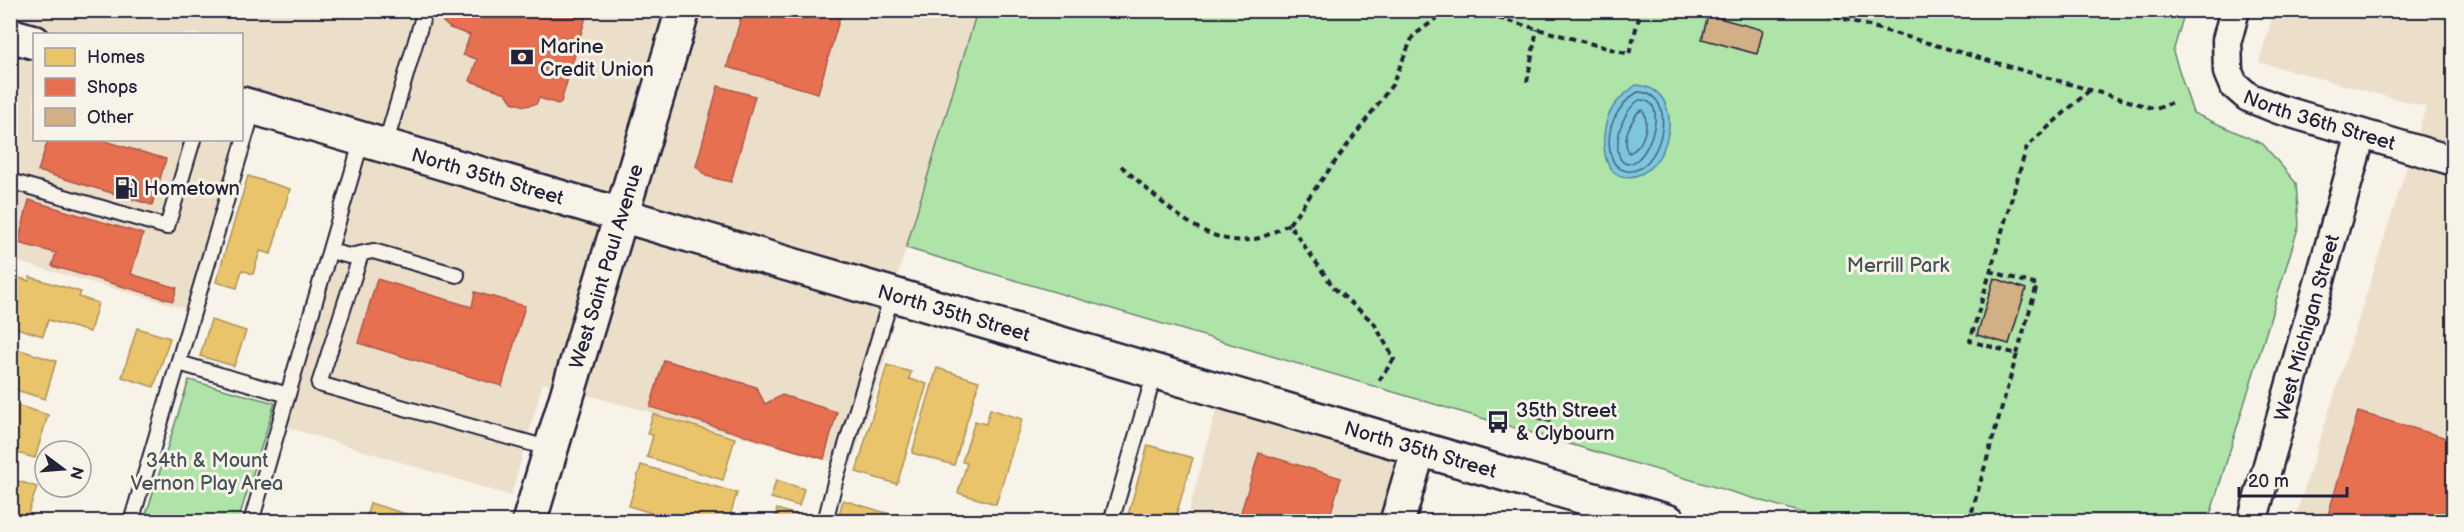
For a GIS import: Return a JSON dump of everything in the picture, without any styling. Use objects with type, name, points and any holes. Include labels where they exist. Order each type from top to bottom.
[{"type":"main road","name":"West Saint Paul Avenue","points":[[530,522],[683,10]]},
{"type":"main road","points":[[10,35],[33,42]]},
{"type":"main road","name":"North 35th Street","points":[[248,105],[1669,522]]},
{"type":"main road","points":[[1397,522],[1419,448]]},
{"type":"street","name":"North 36th Street","points":[[2235,10],[2227,40],[2228,72],[2233,84],[2248,97],[2278,109],[2454,160]]},
{"type":"street","name":"West Michigan Street","points":[[2252,522],[2361,134]]},
{"type":"lane","points":[[251,522],[330,251],[425,10]]},
{"type":"lane","points":[[243,124],[248,105]]},
{"type":"lane","points":[[10,181],[167,227],[193,141]]},
{"type":"lane","points":[[131,522],[179,363],[238,141]]},
{"type":"lane","points":[[330,251],[349,256],[373,251],[457,275]]},
{"type":"lane","points":[[361,254],[319,384],[551,449]]},
{"type":"lane","points":[[825,522],[836,478],[892,295]]},
{"type":"lane","points":[[179,363],[288,395]]},
{"type":"lane","points":[[1111,522],[1155,372]]},
{"type":"path","points":[[1121,166],[1190,223],[1228,240],[1256,239],[1289,224],[1392,85],[1413,36],[1448,10]]},
{"type":"path","points":[[1468,10],[1629,54],[1641,10]]},
{"type":"path","points":[[1814,10],[2156,109],[2171,103]]},
{"type":"path","points":[[1527,82],[1537,29]]},
{"type":"path","points":[[2017,354],[1970,341],[2027,146],[2090,90]]},
{"type":"path","points":[[1289,224],[1334,288],[1374,323],[1394,359],[1378,382]]},
{"type":"path","points":[[1969,522],[2037,285],[1990,271]]},
{"type":"shaded area","points":[[967,10],[975,18],[892,295],[889,346],[851,467],[543,383],[511,496],[280,425],[362,140],[254,107],[194,311],[11,260],[10,11]]},
{"type":"shaded area","points":[[2274,11],[2453,11],[2453,521],[2294,521],[2426,107],[2259,62]]},
{"type":"shaded area","points":[[1221,391],[1419,448],[1397,521],[1186,522]]},
{"type":"green space","name":"Merrill Park","points":[[967,10],[2185,11],[2173,52],[2193,113],[2263,144],[2296,183],[2299,225],[2208,522],[1830,521],[906,248],[975,18]]},
{"type":"green space","name":"34th & Mount Vernon Play Area","points":[[189,380],[275,403],[238,521],[144,521]]},
{"type":"water","points":[[1636,85],[1653,90],[1664,101],[1669,116],[1668,132],[1663,149],[1654,163],[1642,173],[1627,177],[1618,175],[1608,163],[1604,136],[1612,109]]},
{"type":"building: Homes","points":[[248,176],[290,189],[271,254],[260,251],[253,274],[242,270],[237,288],[216,282]]},
{"type":"building: Homes","points":[[10,275],[29,281],[30,277],[81,292],[79,297],[98,303],[90,332],[48,320],[43,336],[10,326]]},
{"type":"building: Homes","points":[[211,320],[246,331],[234,366],[200,356]]},
{"type":"building: Homes","points":[[137,328],[170,338],[154,387],[122,377]]},
{"type":"building: Homes","points":[[10,347],[56,361],[45,399],[10,388]]},
{"type":"building: Homes","points":[[887,365],[911,372],[909,379],[927,384],[897,484],[856,472]]},
{"type":"building: Homes","points":[[937,368],[979,381],[954,465],[912,453]]},
{"type":"building: Homes","points":[[10,403],[48,415],[41,439],[33,439],[33,457],[10,451]]},
{"type":"building: Homes","points":[[990,409],[1022,419],[996,504],[958,493],[967,463],[962,462],[975,421],[986,424]]},
{"type":"building: Homes","points":[[653,414],[735,438],[723,480],[647,457],[653,435],[647,434]]},
{"type":"building: Homes","points":[[1148,445],[1193,458],[1174,522],[1126,522]]},
{"type":"building: Homes","points":[[641,465],[737,493],[728,522],[680,522],[629,506]]},
{"type":"building: Homes","points":[[10,468],[15,469],[12,479],[33,486],[33,499],[25,522],[10,522]]},
{"type":"building: Homes","points":[[776,480],[804,489],[799,506],[771,498]]},
{"type":"building: Homes","points":[[843,500],[890,514],[888,522],[837,522]]},
{"type":"building: Homes","points":[[370,503],[432,522],[365,522]]},
{"type":"building: Homes","points":[[777,509],[813,520],[812,522],[774,522]]},
{"type":"building: Shops","name":"Marine Credit Union","points":[[447,10],[588,10],[561,102],[558,104],[539,98],[536,104],[525,106],[512,102],[506,93],[470,81],[477,59],[463,55],[470,35],[450,28],[443,22]]},
{"type":"building: Shops","points":[[743,10],[842,10],[818,93],[727,67]]},
{"type":"building: Shops","points":[[718,86],[755,96],[731,182],[706,176],[696,166]]},
{"type":"building: Shops","name":"Hometown","points":[[48,141],[104,141],[166,159],[152,205],[38,171]]},
{"type":"building: Shops","points":[[29,200],[143,234],[131,274],[177,288],[173,301],[52,266],[56,253],[18,243]]},
{"type":"building: Shops","points":[[377,279],[472,307],[475,292],[525,306],[502,386],[358,343]]},
{"type":"building: Shops","points":[[664,360],[756,387],[765,404],[782,395],[837,412],[824,459],[650,407]]},
{"type":"building: Shops","points":[[2358,412],[2454,440],[2454,522],[2326,522]]},
{"type":"building: Shops","points":[[1259,453],[1341,478],[1328,522],[1238,522]]},
{"type":"building: Other","points":[[1708,15],[1763,30],[1757,54],[1702,39]]},
{"type":"building: Other","points":[[1994,278],[2026,289],[2009,344],[1977,335]]},
{"type":"building: Other","points":[[1534,411],[1552,416],[1550,422],[1532,417]]},
{"type":"place","name":"Marine Credit Union","points":[[522,57]]},
{"type":"place","name":"Hometown","points":[[126,188]]},
{"type":"place","name":"35th Street & Clybourn","points":[[1498,422]]}]
